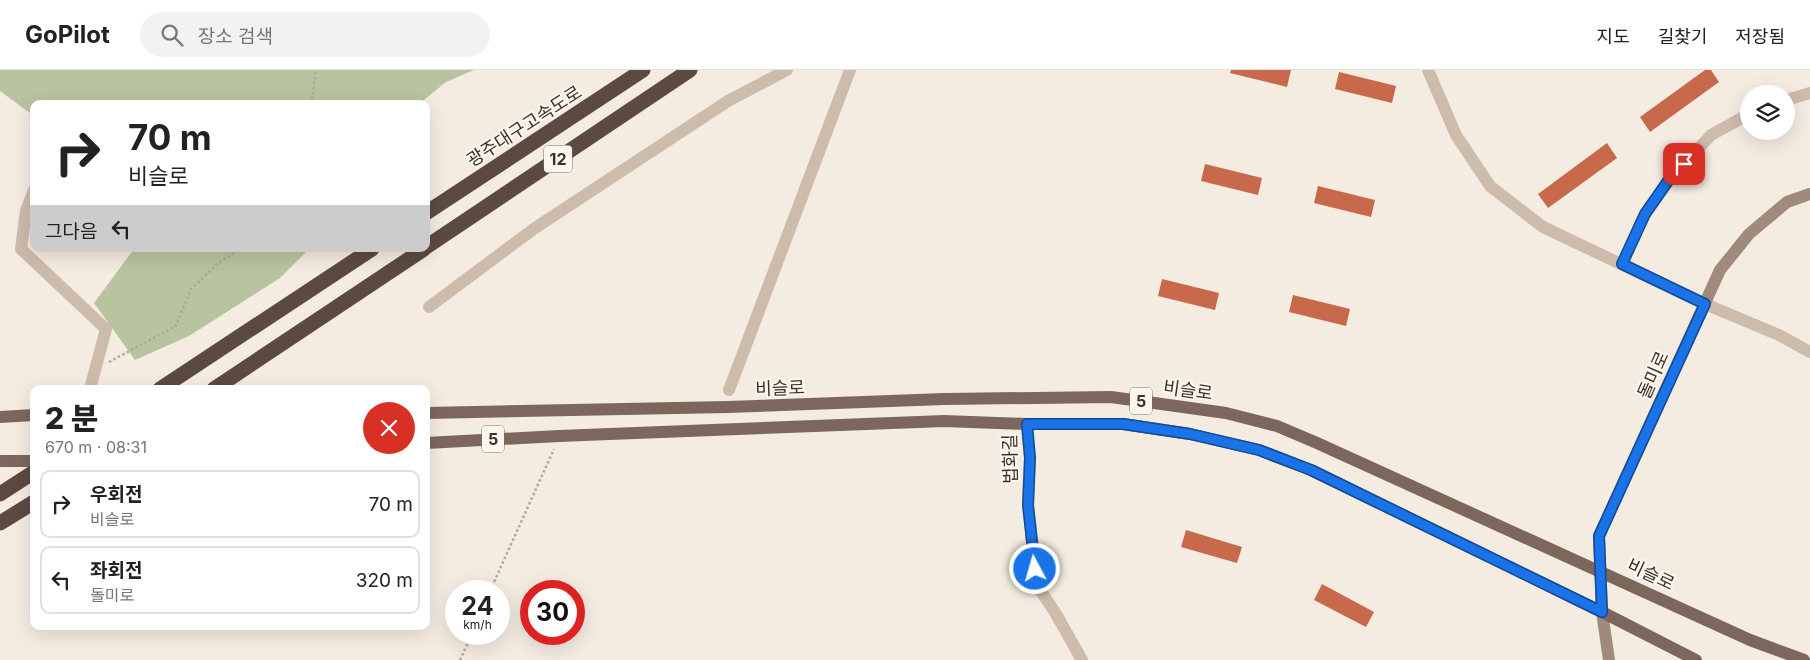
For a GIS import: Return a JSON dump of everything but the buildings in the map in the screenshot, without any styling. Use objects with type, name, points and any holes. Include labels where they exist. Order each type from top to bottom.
[{"type":"highway","name":"광주대구고속도로","points":[[430,210],[643,70]]},
{"type":"highway","name":"12","points":[[430,245],[690,70]]},
{"type":"highway","points":[[166,385],[367,252]]},
{"type":"highway","name":"12","points":[[220,385],[419,252]]},
{"type":"highway","points":[[4,491],[30,475]]},
{"type":"highway","points":[[0,523],[30,505]]},
{"type":"main road","name":"돌미로","points":[[1609,660],[1602,612],[1599,536],[1720,270],[1749,234],[1787,202],[1810,194]]},
{"type":"main road","name":"비슬로","points":[[430,414],[728,407],[944,399],[1110,397],[1226,413],[1276,426],[1601,570],[1750,640],[1804,660]]},
{"type":"main road","points":[[0,417],[30,415]]},
{"type":"main road","name":"5","points":[[430,443],[944,421],[1027,424],[1123,424],[1190,434],[1259,450],[1311,470],[1692,658]]},
{"type":"main road","points":[[0,461],[30,461]]},
{"type":"main road","points":[[1674,660],[1692,658]]},
{"type":"street","points":[[429,307],[535,228],[728,101],[787,70]]},
{"type":"street","points":[[730,390],[850,70]]},
{"type":"street","points":[[1428,70],[1456,134],[1490,186],[1543,227],[1705,304],[1779,335],[1810,352]]},
{"type":"street","points":[[1795,97],[1810,93]]},
{"type":"street","points":[[1622,264],[1645,214],[1670,178],[1711,135],[1740,119]]},
{"type":"street","points":[[30,200],[26,211],[21,249],[106,329],[91,385]]},
{"type":"street","name":"법화길","points":[[1027,424],[1030,458],[1028,505],[1037,585],[1082,660]]},
{"type":"path","points":[[312,100],[316,70]]},
{"type":"path","points":[[95,370],[176,326],[191,289],[218,263],[236,252]]},
{"type":"path","points":[[495,580],[559,436]]},
{"type":"path","points":[[460,660],[467,645]]},
{"type":"green space","points":[[0,70],[474,70],[446,82],[424,100],[30,100],[30,113],[0,91]]},
{"type":"green space","points":[[132,252],[306,252],[280,278],[189,336],[135,360],[94,303]]},
{"type":"route","points":[[1035,569],[1028,505],[1030,458],[1027,424],[1123,424],[1190,434],[1259,450],[1294,463],[1602,612],[1599,536],[1705,304],[1622,264],[1645,214],[1670,178],[1684,164]]}]
